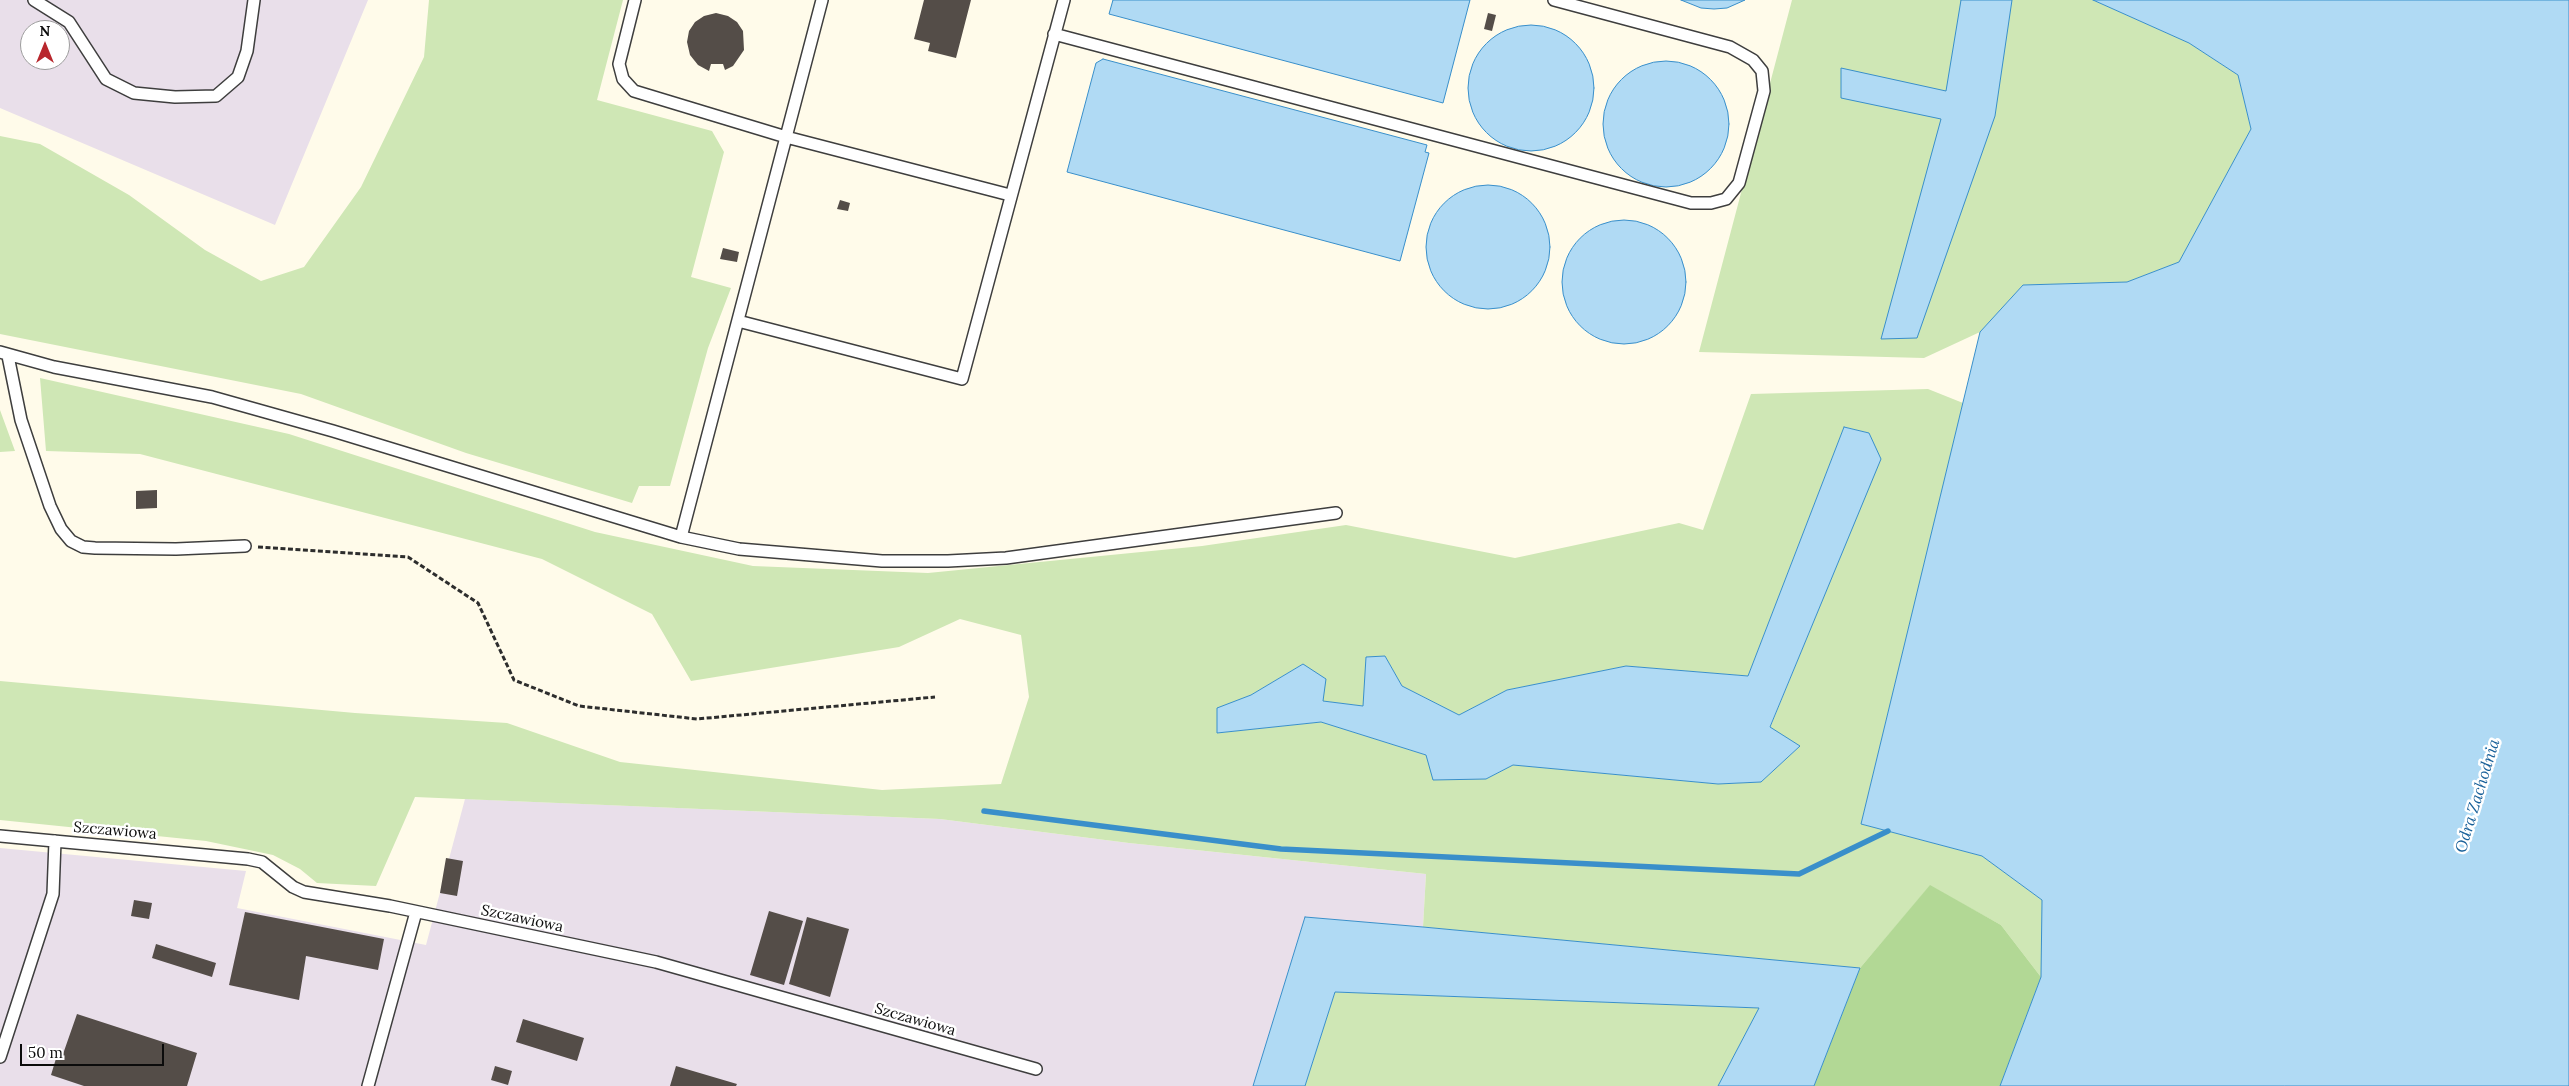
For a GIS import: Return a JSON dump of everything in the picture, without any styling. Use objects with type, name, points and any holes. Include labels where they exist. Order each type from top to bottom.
[{"type":"lane","points":[[34,0],[70,22],[106,78],[134,93],[176,97],[216,96],[238,77],[247,51],[254,0]]},
{"type":"lane","points":[[635,0],[620,55],[621,72],[627,85],[643,96],[786,137],[1010,195]]},
{"type":"lane","points":[[681,537],[822,0]]},
{"type":"lane","points":[[738,321],[962,379],[1064,0]]},
{"type":"lane","points":[[1054,34],[1692,203],[1711,203],[1726,199],[1739,183],[1764,91],[1762,70],[1754,60],[1730,48],[1554,0]]},
{"type":"lane","points":[[245,546],[176,549],[95,548],[83,547],[71,541],[61,529],[50,506],[21,420],[4,354],[54,367],[212,397],[333,431],[681,537],[739,549],[882,561],[948,561],[1006,558],[1336,513]]},
{"type":"lane","name":"Szczawiowa","points":[[0,836],[248,859],[262,862],[288,883],[304,892],[416,912],[656,962],[1036,1069]]},
{"type":"lane","points":[[0,1056],[53,894],[55,841]]},
{"type":"lane","points":[[368,1086],[416,912]]},
{"type":"path","points":[[245,546],[408,557],[478,603],[514,680],[580,706],[697,719],[935,697]]},
{"type":"shaded area","points":[[0,0],[368,0],[275,225],[0,108]]},
{"type":"shaded area","points":[[465,799],[940,819],[1129,843],[1426,874],[1423,927],[1305,917],[1253,1086],[0,1086],[0,848],[246,871],[237,908],[426,945]]},
{"type":"green space","points":[[429,0],[623,0],[597,100],[712,131],[724,152],[691,277],[731,288],[708,348],[670,486],[639,486],[632,503],[466,453],[301,394],[0,334],[0,136],[40,144],[129,195],[205,250],[261,281],[304,267],[361,187],[424,57]]},
{"type":"green space","points":[[1792,0],[2093,0],[2189,43],[2238,75],[2251,129],[2179,262],[2127,282],[2023,285],[1980,332],[1924,358],[1699,352]]},
{"type":"green space","points":[[40,378],[289,434],[595,532],[753,566],[928,573],[1202,546],[1346,525],[1515,558],[1679,523],[1703,530],[1751,394],[1928,389],[1963,403],[1861,824],[1982,856],[2042,900],[2041,977],[2001,925],[1930,886],[1860,968],[1423,927],[1426,874],[1129,843],[940,819],[415,797],[376,886],[317,883],[300,869],[273,855],[206,841],[0,820],[0,681],[355,713],[507,723],[620,762],[882,790],[1001,784],[1029,697],[1021,635],[960,619],[899,647],[691,681],[652,614],[542,559],[140,454],[46,451]],"holes":[[[1844,427],[1869,433],[1880,459],[1770,728],[1800,746],[1761,782],[1718,784],[1513,765],[1486,779],[1426,755],[1321,722],[1217,733],[1217,709],[1251,695],[1303,664],[1323,701],[1364,706],[1366,658],[1385,656],[1402,686],[1459,715],[1507,690],[1626,666],[1748,676]]]},
{"type":"green space","points":[[0,410],[15,451],[0,452]]},
{"type":"green space","points":[[1930,885],[2001,925],[2041,977],[2000,1086],[1814,1086],[1860,968]]},
{"type":"green space","points":[[1335,992],[1759,1008],[1718,1086],[1305,1086]]},
{"type":"water","points":[[1113,0],[1470,0],[1443,103],[1109,14]]},
{"type":"water","points":[[1681,0],[1745,0],[1727,8],[1714,9],[1701,8]]},
{"type":"water","points":[[1961,0],[2012,0],[1995,116],[1917,338],[1881,339],[1941,119],[1841,98],[1841,68],[1946,91]]},
{"type":"water","name":"Odra Zachodnia","points":[[2093,0],[2569,0],[2569,1086],[2000,1086],[2041,977],[2042,900],[1982,856],[1861,824],[1980,332],[2023,285],[2127,282],[2179,262],[2251,129],[2238,75],[2189,43]]},
{"type":"water","points":[[1531,25],[1555,30],[1575,44],[1589,64],[1594,88],[1589,112],[1575,132],[1555,146],[1531,151],[1507,146],[1487,132],[1473,112],[1468,88],[1473,64],[1487,44],[1507,30]]},
{"type":"water","points":[[1103,59],[1427,145],[1425,152],[1429,153],[1400,261],[1067,172],[1096,63]]},
{"type":"water","points":[[1666,61],[1690,66],[1710,80],[1724,100],[1729,124],[1724,148],[1710,168],[1690,182],[1666,187],[1642,182],[1622,168],[1608,148],[1603,124],[1608,100],[1622,80],[1642,66]]},
{"type":"water","points":[[1488,185],[1512,189],[1532,203],[1546,223],[1550,247],[1546,271],[1532,291],[1512,305],[1488,309],[1464,305],[1444,291],[1430,271],[1426,247],[1430,223],[1444,203],[1464,189]]},
{"type":"water","points":[[1624,220],[1648,224],[1668,238],[1682,258],[1686,282],[1682,306],[1668,326],[1648,340],[1624,344],[1600,340],[1580,326],[1566,306],[1562,282],[1566,258],[1580,238],[1600,224]]},
{"type":"water","points":[[1844,427],[1869,433],[1881,459],[1770,727],[1800,746],[1761,782],[1718,784],[1513,765],[1486,779],[1433,780],[1426,755],[1321,722],[1217,733],[1217,708],[1251,695],[1303,664],[1326,679],[1323,701],[1363,706],[1366,657],[1385,656],[1402,686],[1459,715],[1507,690],[1626,666],[1748,676]]},
{"type":"water","points":[[1305,917],[1860,968],[1814,1086],[1718,1086],[1759,1008],[1335,992],[1305,1086],[1253,1086]]},
{"type":"building","points":[[924,0],[971,0],[956,58],[928,51],[930,43],[914,39]]},
{"type":"building","points":[[716,13],[728,16],[737,22],[743,31],[744,50],[733,66],[725,70],[723,64],[711,64],[709,71],[698,65],[690,55],[687,42],[689,31],[695,22],[704,16]]},
{"type":"building","points":[[1488,13],[1496,15],[1492,31],[1484,29]]},
{"type":"building","points":[[840,200],[850,203],[848,211],[837,209]]},
{"type":"building","points":[[723,248],[739,252],[737,262],[720,259]]},
{"type":"building","points":[[157,490],[157,508],[136,509],[136,491]]},
{"type":"building","points":[[446,858],[463,861],[457,896],[440,893]]},
{"type":"building","points":[[134,900],[152,903],[149,919],[131,916]]},
{"type":"building","points":[[769,911],[803,921],[784,985],[750,975]]},
{"type":"building","points":[[245,912],[384,939],[378,970],[306,956],[299,1000],[229,985]]},
{"type":"building","points":[[807,917],[849,929],[830,997],[789,984]]},
{"type":"building","points":[[156,944],[216,963],[212,977],[152,958]]},
{"type":"building","points":[[77,1014],[197,1053],[187,1086],[84,1086],[51,1075],[58,1052],[63,1054]]},
{"type":"building","points":[[523,1019],[584,1038],[577,1061],[516,1042]]},
{"type":"building","points":[[495,1066],[512,1071],[508,1085],[491,1080]]},
{"type":"building","points":[[676,1066],[737,1084],[736,1086],[670,1086]]},
{"type":"waterway","points":[[984,811],[1281,849],[1799,874],[1888,831]]}]
